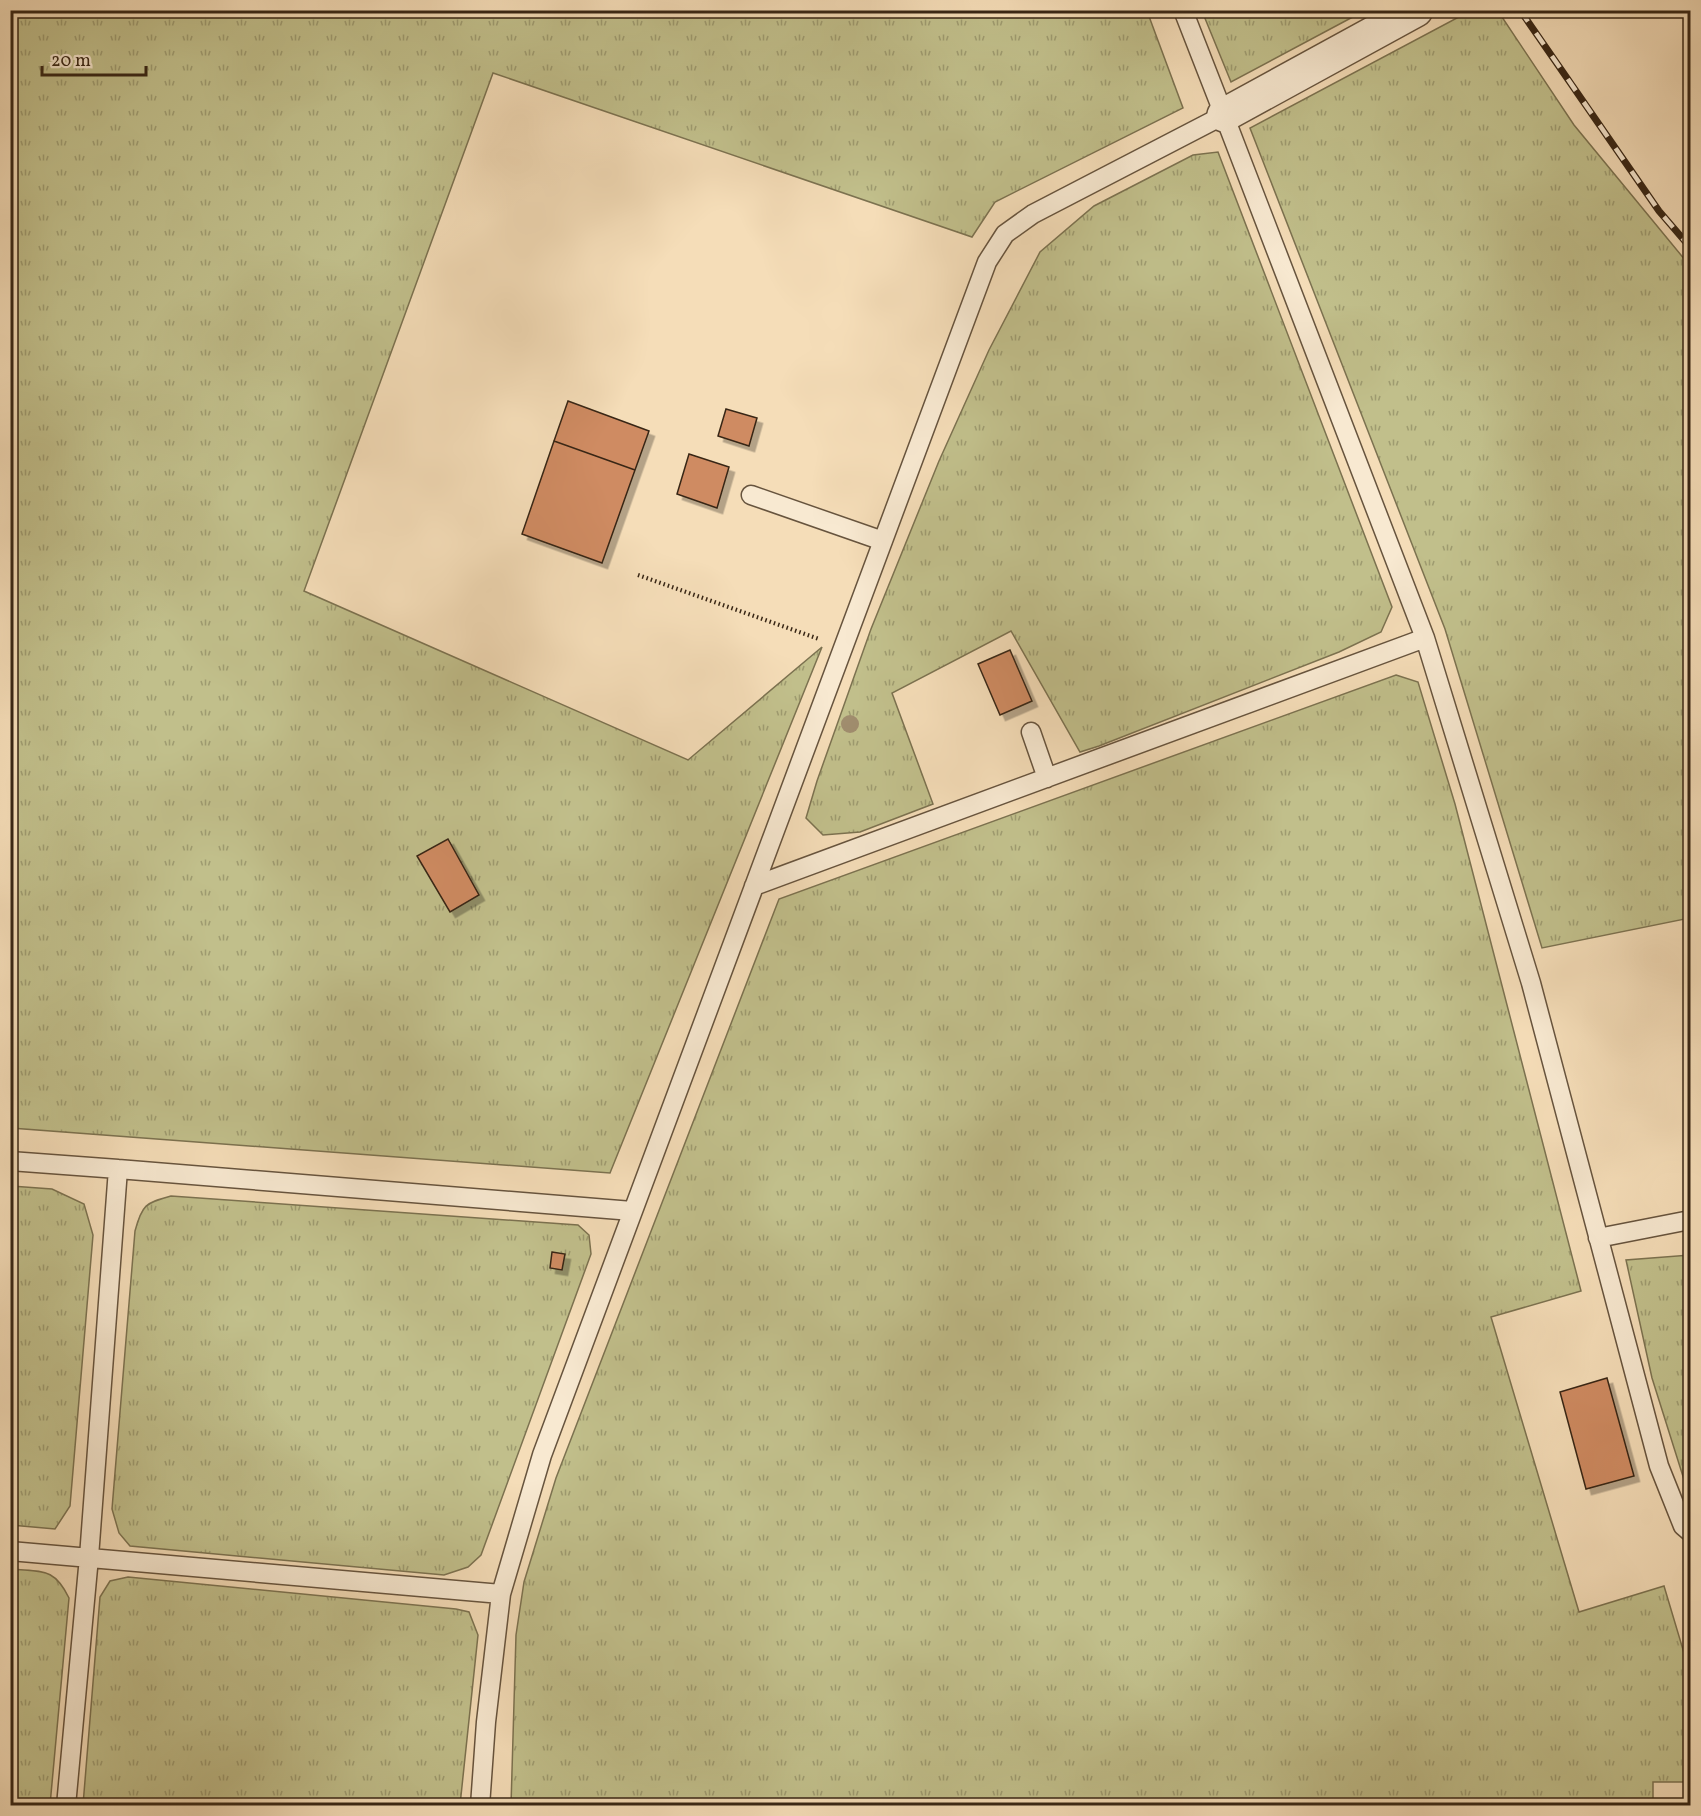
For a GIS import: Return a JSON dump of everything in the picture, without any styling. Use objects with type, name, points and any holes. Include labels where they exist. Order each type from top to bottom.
[{"type":"street","points":[[1224,115],[1416,10]]},
{"type":"lane","points":[[1183,10],[1425,638],[1531,983],[1659,1466],[1683,1526],[1690,1532]]},
{"type":"lane","points":[[480,1806],[486,1722],[501,1594],[542,1455],[987,262],[1005,234],[1034,214],[1224,115]]},
{"type":"lane","points":[[751,495],[883,541]]},
{"type":"lane","points":[[754,886],[1425,638]]},
{"type":"lane","points":[[1031,732],[1047,778]]},
{"type":"lane","points":[[10,1161],[632,1211]]},
{"type":"lane","points":[[66,1806],[89,1557],[118,1168]]},
{"type":"lane","points":[[1598,1238],[1690,1220]]},
{"type":"lane","points":[[10,1551],[501,1594]]},
{"type":"path","points":[[638,575],[843,648]]},
{"type":"green space","points":[[10,11],[1147,11],[1183,108],[995,202],[972,237],[493,73],[304,591],[688,760],[822,647],[610,1173],[11,1128]]},
{"type":"green space","points":[[1202,11],[1364,11],[1231,82]]},
{"type":"green space","points":[[1470,11],[1498,11],[1574,125],[1690,266],[1690,918],[1542,948],[1445,629],[1250,128]]},
{"type":"green space","points":[[1218,152],[1392,607],[1381,632],[1339,652],[1080,752],[1011,631],[892,693],[933,804],[860,832],[823,835],[806,818],[871,629],[939,461],[989,350],[1040,252],[1094,206],[1193,155]]},
{"type":"green space","points":[[1396,675],[1418,682],[1455,804],[1581,1291],[1491,1317],[1579,1612],[1664,1586],[1690,1673],[1690,1782],[1653,1782],[1653,1806],[511,1805],[516,1635],[524,1582],[556,1478],[779,899]]},
{"type":"green space","points":[[11,1186],[52,1189],[84,1204],[93,1235],[70,1506],[55,1529],[11,1525]]},
{"type":"green space","points":[[171,1196],[578,1225],[589,1235],[591,1254],[481,1555],[468,1567],[444,1575],[130,1546],[119,1533],[112,1509],[135,1231],[146,1206]]},
{"type":"green space","points":[[1690,1255],[1690,1493],[1652,1378],[1626,1260]]},
{"type":"green space","points":[[11,1569],[39,1571],[52,1576],[69,1598],[50,1805],[11,1805]]},
{"type":"green space","points":[[128,1577],[469,1612],[478,1635],[460,1805],[83,1805],[100,1597],[110,1581]]},
{"type":"building","points":[[568,401],[649,431],[635,470],[554,441]]},
{"type":"building","points":[[726,409],[757,418],[749,446],[718,436]]},
{"type":"building","points":[[554,441],[635,470],[602,563],[522,534]]},
{"type":"building","points":[[689,454],[729,467],[717,508],[677,494]]},
{"type":"building","points":[[1010,650],[1032,701],[1000,715],[978,664]]},
{"type":"building","points":[[448,839],[479,895],[450,912],[417,856]]},
{"type":"building","points":[[552,1252],[565,1254],[562,1270],[550,1268]]},
{"type":"building","points":[[1607,1378],[1634,1476],[1586,1489],[1560,1392]]},
{"type":"railway","points":[[1520,10],[1659,211],[1690,247]]}]
